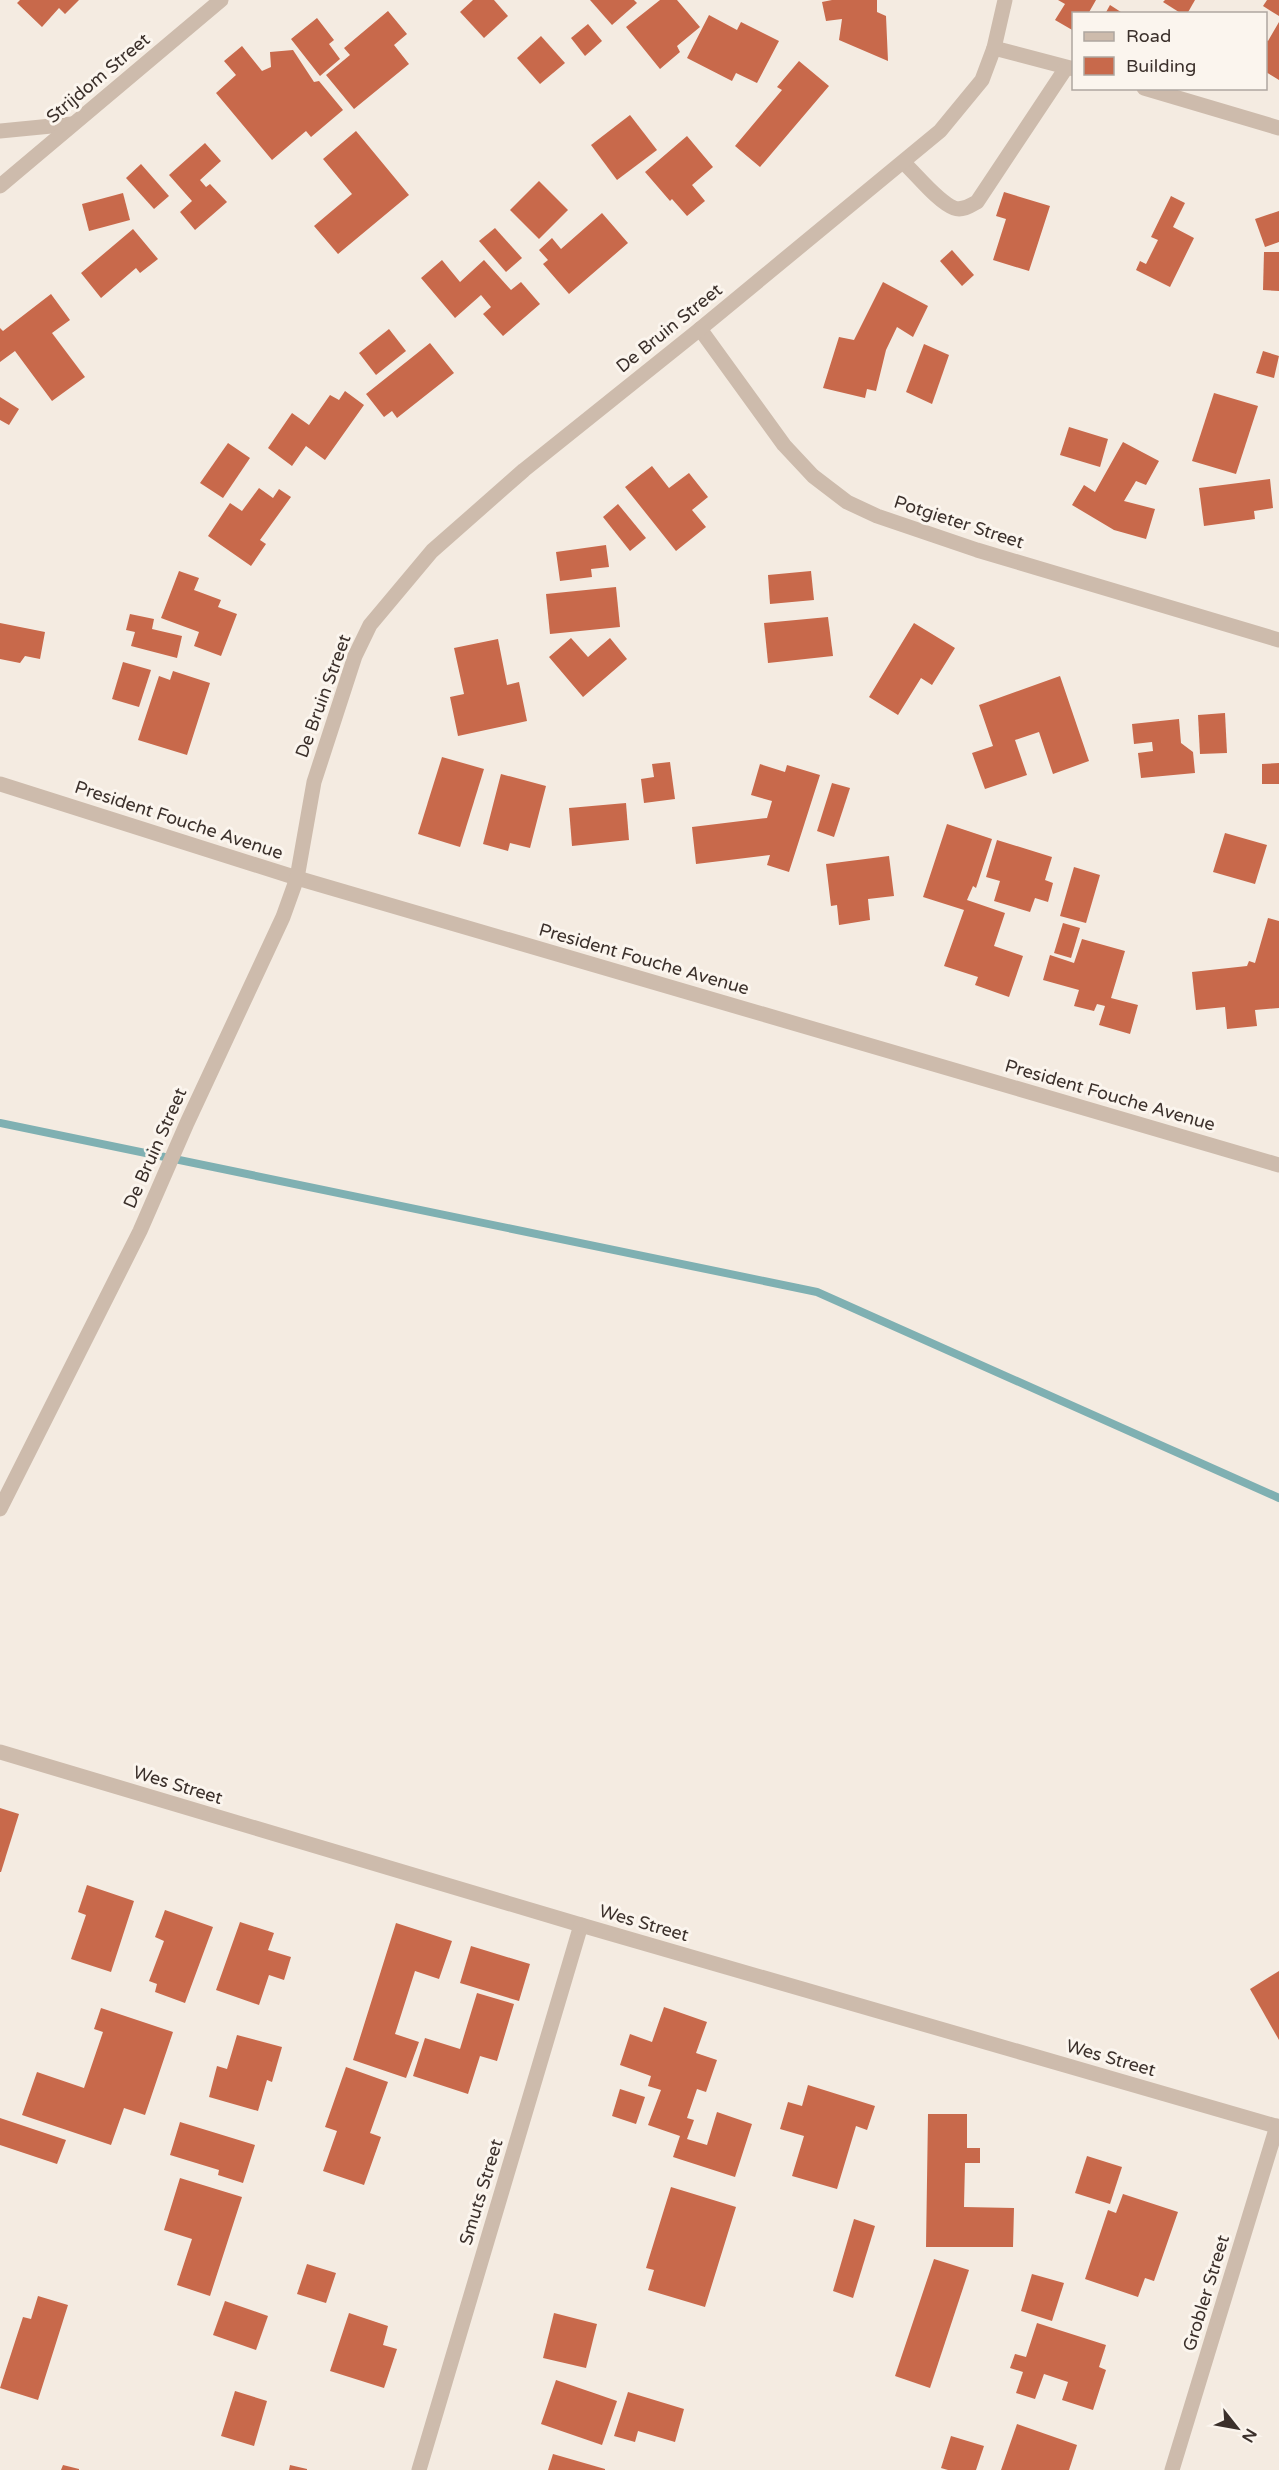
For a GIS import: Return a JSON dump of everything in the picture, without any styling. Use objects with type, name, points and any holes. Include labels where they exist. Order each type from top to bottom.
[{"type":"street","name":"Strijdom Street","points":[[0,186],[221,0]]},
{"type":"street","name":"De Bruin Street","points":[[0,1509],[140,1231],[283,917],[297,878],[314,782],[355,656],[370,625],[432,551],[524,470],[940,131],[963,106],[982,80],[994,48],[1005,0]]},
{"type":"street","points":[[904,162],[944,202],[955,209],[966,208],[976,202],[1070,68],[994,48]]},
{"type":"street","points":[[1151,90],[1279,128]]},
{"type":"street","points":[[0,131],[72,124]]},
{"type":"street","name":"Potgieter Street","points":[[700,328],[784,445],[813,476],[847,502],[877,516],[977,550],[1279,640]]},
{"type":"street","name":"President Fouche Avenue","points":[[0,784],[297,878],[1279,1165]]},
{"type":"street","name":"Wes Street","points":[[0,1752],[581,1925],[1278,2127]]},
{"type":"street","name":"Smuts Street","points":[[419,2470],[581,1925]]},
{"type":"street","name":"Grobler Street","points":[[1172,2470],[1278,2127]]},
{"type":"building","points":[[20,0],[79,0],[65,14],[59,8],[42,27],[17,3]]},
{"type":"building","points":[[473,0],[494,0],[508,16],[484,38],[460,12]]},
{"type":"building","points":[[590,0],[634,0],[637,3],[612,25]]},
{"type":"building","points":[[660,0],[677,0],[700,27],[677,46],[680,52],[660,69],[626,27]]},
{"type":"building","points":[[877,0],[877,12],[886,16],[888,61],[839,40],[842,19],[826,21],[822,2]]},
{"type":"building","points":[[1058,0],[1096,0],[1089,12],[1072,12],[1072,30],[1055,20],[1065,4]]},
{"type":"building","points":[[1165,0],[1195,0],[1188,12],[1179,12],[1163,2]]},
{"type":"building","points":[[1267,0],[1279,0],[1279,16],[1263,6]]},
{"type":"building","points":[[1110,5],[1121,12],[1106,12]]},
{"type":"building","points":[[388,11],[407,34],[394,45],[409,64],[354,109],[326,75],[350,55],[344,48]]},
{"type":"building","points":[[709,15],[737,30],[741,22],[779,41],[757,83],[736,73],[732,81],[687,58]]},
{"type":"building","points":[[317,18],[334,40],[329,44],[340,59],[320,76],[291,39]]},
{"type":"building","points":[[1279,22],[1279,80],[1267,73],[1268,41]]},
{"type":"building","points":[[588,24],[602,41],[585,56],[571,38]]},
{"type":"building","points":[[541,36],[565,63],[540,84],[517,58]]},
{"type":"building","points":[[242,46],[262,71],[271,67],[270,52],[293,50],[314,82],[319,81],[343,110],[311,137],[306,131],[272,160],[216,93],[236,75],[224,61]]},
{"type":"building","points":[[799,61],[829,86],[760,167],[735,146],[782,90],[777,87]]},
{"type":"building","points":[[630,115],[657,150],[617,180],[591,145]]},
{"type":"building","points":[[356,131],[409,195],[338,254],[314,226],[352,194],[323,159]]},
{"type":"building","points":[[687,136],[713,167],[692,185],[705,201],[687,216],[672,199],[670,201],[645,172]]},
{"type":"building","points":[[205,143],[221,161],[200,180],[206,187],[210,184],[227,202],[195,230],[180,212],[192,201],[169,175]]},
{"type":"building","points":[[141,164],[169,196],[154,209],[126,178]]},
{"type":"building","points":[[539,181],[568,210],[539,239],[510,210]]},
{"type":"building","points":[[1004,192],[1050,206],[1029,271],[993,260],[1006,219],[996,216]]},
{"type":"building","points":[[123,193],[130,220],[89,231],[82,204]]},
{"type":"building","points":[[1171,196],[1185,203],[1173,227],[1194,238],[1170,287],[1136,270],[1140,261],[1146,264],[1158,240],[1151,237]]},
{"type":"building","points":[[1279,211],[1279,242],[1265,247],[1255,219]]},
{"type":"building","points":[[602,213],[628,243],[569,294],[543,264],[548,260],[539,250],[552,238],[561,249]]},
{"type":"building","points":[[495,228],[522,258],[506,272],[479,241]]},
{"type":"building","points":[[133,229],[158,259],[140,273],[136,268],[101,298],[81,273]]},
{"type":"building","points":[[952,250],[974,275],[962,286],[940,261]]},
{"type":"building","points":[[1264,252],[1279,252],[1279,291],[1263,290]]},
{"type":"building","points":[[442,260],[460,282],[484,260],[511,290],[521,282],[540,304],[503,336],[483,314],[491,307],[481,295],[455,318],[421,278]]},
{"type":"building","points":[[883,282],[928,306],[913,337],[897,327],[886,350],[876,391],[867,389],[865,398],[823,388],[839,337],[854,340]]},
{"type":"building","points":[[51,294],[70,320],[52,333],[85,377],[52,401],[15,351],[0,362],[0,328],[3,331]]},
{"type":"building","points":[[389,329],[406,351],[376,375],[359,353]]},
{"type":"building","points":[[430,343],[454,373],[397,418],[392,411],[384,417],[366,394]]},
{"type":"building","points":[[924,344],[949,355],[932,404],[906,392]]},
{"type":"building","points":[[1263,351],[1279,356],[1274,378],[1256,373]]},
{"type":"building","points":[[345,391],[364,405],[325,460],[306,446],[292,466],[268,448],[292,413],[309,425],[330,395],[339,400]]},
{"type":"building","points":[[1214,393],[1258,406],[1236,474],[1192,461]]},
{"type":"building","points":[[0,397],[19,409],[9,425],[0,420]]},
{"type":"building","points":[[1069,427],[1108,439],[1100,467],[1060,455]]},
{"type":"building","points":[[1123,442],[1159,461],[1146,485],[1136,481],[1124,501],[1155,509],[1146,539],[1114,530],[1072,505],[1084,485],[1095,492]]},
{"type":"building","points":[[228,443],[250,458],[223,498],[200,483]]},
{"type":"building","points":[[652,466],[669,488],[689,473],[708,497],[692,510],[706,527],[676,551],[625,487]]},
{"type":"building","points":[[1270,479],[1273,508],[1254,511],[1255,519],[1204,526],[1199,488]]},
{"type":"building","points":[[259,488],[273,498],[279,489],[291,497],[260,540],[266,544],[251,566],[208,536],[230,503],[242,511]]},
{"type":"building","points":[[618,504],[646,538],[630,551],[603,517]]},
{"type":"building","points":[[606,545],[609,567],[591,569],[592,577],[560,581],[556,552]]},
{"type":"building","points":[[179,571],[199,578],[194,590],[221,600],[218,607],[237,614],[221,656],[194,646],[199,632],[161,618]]},
{"type":"building","points":[[811,571],[814,600],[770,604],[768,575]]},
{"type":"building","points":[[616,587],[620,627],[550,634],[546,594]]},
{"type":"building","points":[[130,614],[154,619],[152,629],[182,636],[177,658],[131,646],[135,632],[126,630]]},
{"type":"building","points":[[828,617],[833,656],[768,663],[764,623]]},
{"type":"building","points":[[0,623],[45,632],[40,659],[25,656],[20,663],[0,659]]},
{"type":"building","points":[[914,623],[955,648],[932,685],[921,678],[898,715],[869,697]]},
{"type":"building","points":[[571,638],[588,657],[610,638],[627,659],[583,697],[549,657]]},
{"type":"building","points":[[498,639],[507,685],[519,682],[527,721],[458,736],[450,697],[464,694],[454,648]]},
{"type":"building","points":[[123,662],[151,670],[139,707],[112,699]]},
{"type":"building","points":[[173,671],[210,683],[187,755],[138,740],[159,676],[170,680]]},
{"type":"building","points":[[1060,676],[1089,761],[1053,774],[1039,732],[1015,740],[1027,775],[985,789],[972,753],[993,746],[979,705]]},
{"type":"building","points":[[1225,713],[1227,753],[1200,754],[1198,715]]},
{"type":"building","points":[[1179,719],[1181,743],[1193,752],[1195,773],[1141,778],[1138,753],[1153,751],[1152,742],[1134,744],[1132,724]]},
{"type":"building","points":[[442,757],[484,769],[460,847],[418,834]]},
{"type":"building","points":[[670,762],[675,799],[644,803],[641,779],[654,777],[652,764]]},
{"type":"building","points":[[1279,763],[1279,784],[1262,784],[1262,764]]},
{"type":"building","points":[[760,764],[785,772],[787,765],[820,775],[789,872],[767,865],[770,855],[696,864],[692,827],[767,818],[772,801],[751,795]]},
{"type":"building","points":[[501,774],[546,786],[530,848],[510,843],[508,851],[483,844]]},
{"type":"building","points":[[832,783],[850,788],[834,837],[817,831]]},
{"type":"building","points":[[626,803],[629,840],[572,846],[569,808]]},
{"type":"building","points":[[947,824],[992,839],[976,888],[973,886],[967,900],[1005,913],[994,946],[1023,956],[1009,997],[975,985],[978,977],[944,966],[964,910],[923,897]]},
{"type":"building","points":[[1225,833],[1267,845],[1255,884],[1213,872]]},
{"type":"building","points":[[997,840],[1052,857],[1045,880],[1053,883],[1048,902],[1035,898],[1030,912],[994,901],[1000,881],[986,877]]},
{"type":"building","points":[[889,856],[894,896],[868,899],[870,920],[839,925],[837,905],[831,906],[826,864]]},
{"type":"building","points":[[1074,867],[1100,875],[1086,923],[1060,916]]},
{"type":"building","points":[[1268,918],[1279,921],[1279,1008],[1255,1010],[1257,1026],[1227,1029],[1225,1007],[1196,1010],[1192,972],[1247,966],[1249,961],[1255,963]]},
{"type":"building","points":[[1063,923],[1080,928],[1071,958],[1054,953]]},
{"type":"building","points":[[1082,939],[1125,951],[1111,998],[1138,1005],[1130,1034],[1099,1025],[1105,1006],[1097,1004],[1094,1011],[1074,1006],[1079,990],[1043,980],[1050,955],[1074,963]]},
{"type":"building","points":[[0,1808],[19,1814],[1,1872],[0,1872]]},
{"type":"building","points":[[87,1885],[134,1901],[111,1972],[71,1959],[86,1915],[78,1912]]},
{"type":"building","points":[[165,1910],[213,1927],[185,2003],[155,1992],[157,1984],[149,1981],[164,1941],[155,1937]]},
{"type":"building","points":[[240,1922],[274,1933],[268,1950],[291,1957],[284,1980],[269,1975],[259,2005],[216,1990]]},
{"type":"building","points":[[396,1923],[452,1941],[439,1979],[415,1971],[395,2034],[419,2042],[406,2078],[353,2060]]},
{"type":"building","points":[[471,1946],[530,1964],[519,2001],[460,1983]]},
{"type":"building","points":[[1279,1971],[1279,2040],[1250,1989]]},
{"type":"building","points":[[477,1993],[514,2004],[497,2061],[480,2056],[468,2094],[413,2076],[425,2038],[460,2049]]},
{"type":"building","points":[[664,2007],[707,2022],[696,2053],[717,2060],[706,2092],[697,2089],[687,2118],[694,2120],[687,2139],[707,2145],[717,2112],[752,2124],[735,2177],[673,2157],[680,2136],[648,2125],[661,2090],[648,2086],[651,2076],[620,2065],[630,2034],[652,2042]]},
{"type":"building","points":[[101,2008],[173,2032],[145,2115],[124,2108],[111,2145],[22,2115],[37,2072],[84,2088],[103,2032],[94,2029]]},
{"type":"building","points":[[237,2035],[282,2047],[272,2082],[267,2080],[258,2111],[209,2097],[217,2066],[227,2069]]},
{"type":"building","points":[[346,2067],[388,2082],[370,2133],[381,2137],[364,2185],[323,2171],[337,2131],[325,2127]]},
{"type":"building","points":[[808,2085],[875,2106],[867,2130],[856,2126],[837,2189],[792,2176],[804,2136],[780,2129],[788,2102],[802,2106]]},
{"type":"building","points":[[620,2089],[645,2097],[636,2124],[612,2116]]},
{"type":"building","points":[[928,2114],[967,2114],[967,2148],[980,2148],[980,2163],[965,2163],[964,2207],[1014,2208],[1013,2247],[926,2247]]},
{"type":"building","points":[[0,2118],[66,2140],[57,2164],[0,2145]]},
{"type":"building","points":[[180,2122],[255,2145],[243,2183],[218,2175],[219,2170],[170,2155]]},
{"type":"building","points":[[1087,2156],[1122,2167],[1110,2204],[1075,2193]]},
{"type":"building","points":[[180,2178],[242,2197],[210,2296],[177,2285],[192,2239],[164,2230]]},
{"type":"building","points":[[671,2187],[736,2207],[705,2307],[648,2290],[654,2270],[646,2268]]},
{"type":"building","points":[[1123,2194],[1178,2212],[1154,2281],[1145,2278],[1138,2297],[1085,2279],[1108,2210],[1116,2213]]},
{"type":"building","points":[[854,2219],[875,2226],[853,2298],[833,2291]]},
{"type":"building","points":[[934,2259],[969,2270],[930,2388],[895,2376]]},
{"type":"building","points":[[307,2264],[336,2273],[326,2303],[297,2294]]},
{"type":"building","points":[[1032,2274],[1064,2283],[1052,2321],[1021,2311]]},
{"type":"building","points":[[38,2296],[68,2305],[38,2400],[0,2388],[23,2317],[31,2319]]},
{"type":"building","points":[[225,2301],[268,2316],[256,2350],[213,2335]]},
{"type":"building","points":[[349,2313],[388,2326],[383,2345],[397,2349],[384,2388],[330,2371]]},
{"type":"building","points":[[554,2313],[597,2324],[586,2368],[543,2358]]},
{"type":"building","points":[[1037,2323],[1106,2345],[1099,2367],[1106,2370],[1093,2410],[1062,2400],[1068,2382],[1044,2374],[1035,2399],[1016,2393],[1023,2372],[1010,2368],[1015,2354],[1026,2357]]},
{"type":"building","points":[[556,2380],[617,2401],[602,2445],[541,2424]]},
{"type":"building","points":[[235,2391],[267,2401],[254,2446],[221,2436]]},
{"type":"building","points":[[628,2392],[684,2409],[675,2442],[638,2431],[635,2442],[614,2436]]},
{"type":"building","points":[[1017,2424],[1077,2445],[1069,2470],[1001,2470]]},
{"type":"building","points":[[951,2436],[984,2446],[976,2470],[941,2468]]},
{"type":"building","points":[[553,2454],[605,2469],[605,2470],[548,2470]]},
{"type":"building","points":[[63,2465],[79,2469],[79,2470],[61,2470]]},
{"type":"building","points":[[290,2465],[307,2469],[307,2470],[289,2470]]},
{"type":"waterway","points":[[0,1123],[817,1292],[1279,1498]]}]
